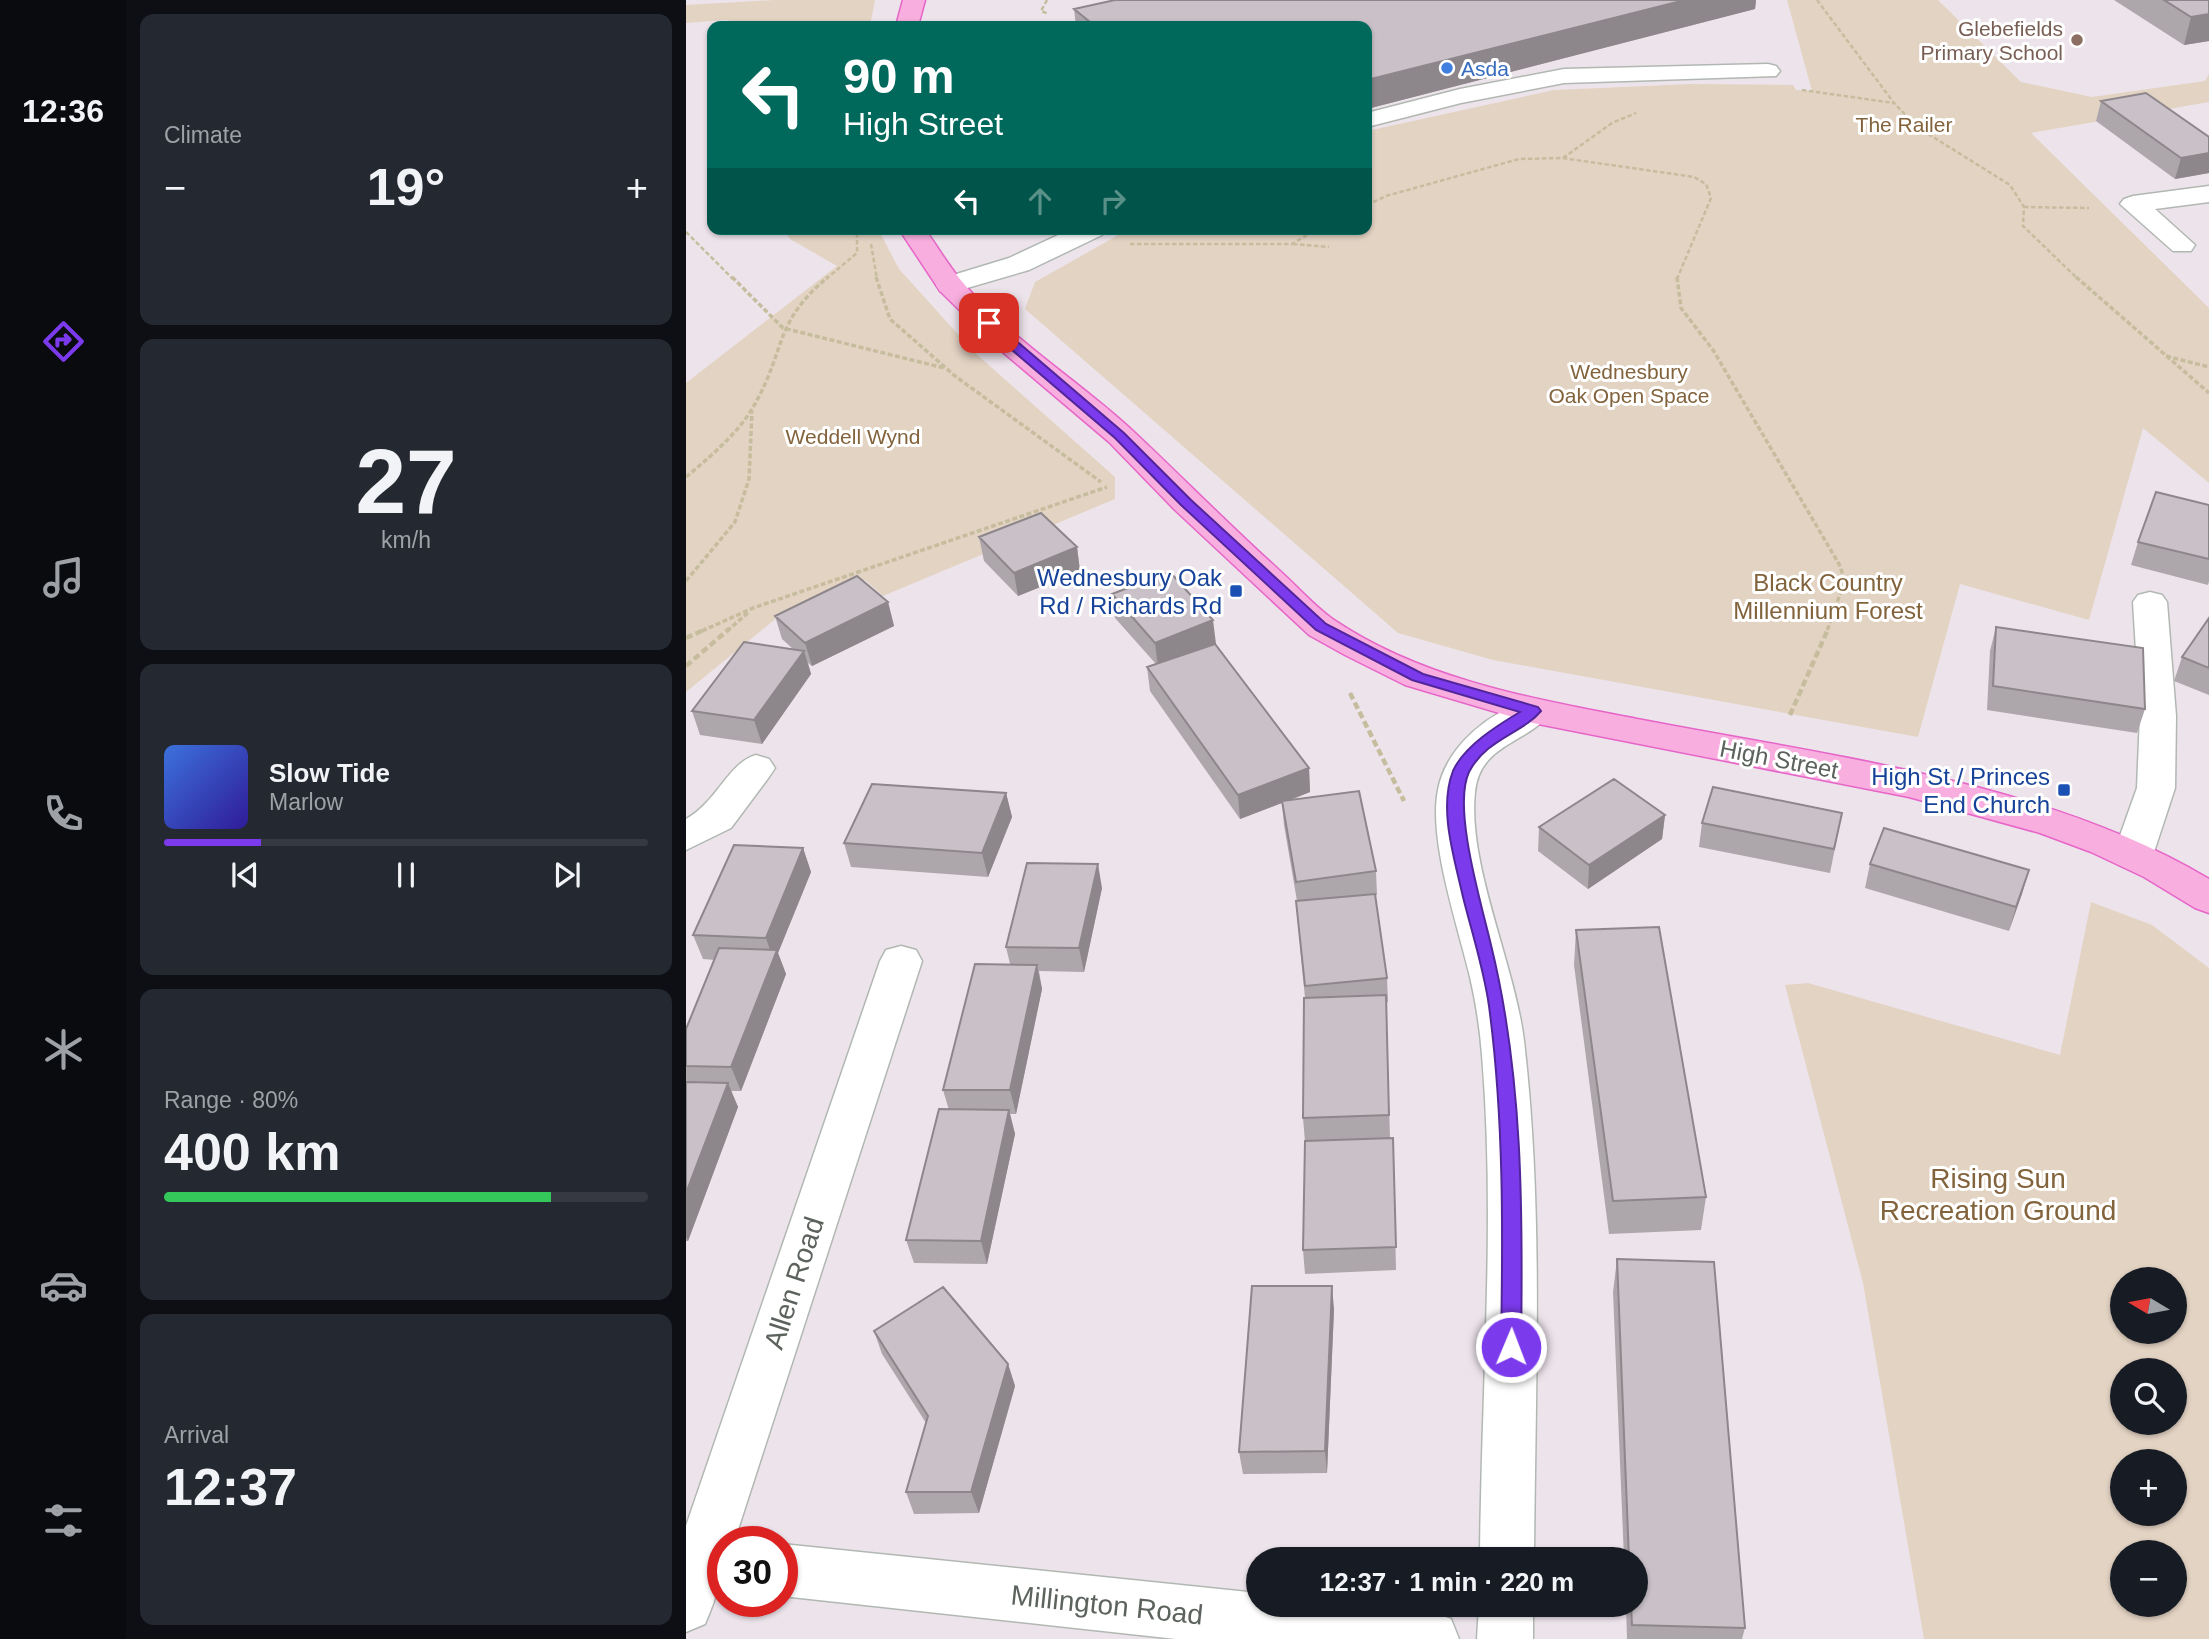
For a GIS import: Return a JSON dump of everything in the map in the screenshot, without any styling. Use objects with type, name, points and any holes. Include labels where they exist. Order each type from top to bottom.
[{"type":"main road","points":[[908,21],[914,0]]},
{"type":"main road","name":"High Street","points":[[916,235],[950,285],[1008,342],[1120,436],[1186,503],[1321,627],[1418,677],[1533,711],[1909,784],[2052,822],[2133,855],[2209,898]]},
{"type":"street","points":[[1372,119],[1461,96],[1564,76],[1768,71]]},
{"type":"street","points":[[2133,204],[2209,194]]},
{"type":"street","points":[[2133,204],[2182,245]]},
{"type":"street","points":[[950,285],[1018,264],[1080,235]]},
{"type":"street","points":[[2133,855],[2156,788],[2158,716],[2150,602]]},
{"type":"street","points":[[1507,1547],[1513,1240],[1507,1110],[1497,1005],[1467,877],[1455,811],[1461,772],[1491,736],[1533,711]]},
{"type":"street","points":[[686,836],[717,819],[756,768]]},
{"type":"street","name":"Allen Road","points":[[699,1572],[901,961]]},
{"type":"street","name":"Millington Road","points":[[798,1572],[1431,1639]]},
{"type":"street","points":[[1505,1639],[1506,1617]]},
{"type":"path","points":[[1047,0],[1041,11],[1049,14]]},
{"type":"path","points":[[1816,0],[1894,103],[1917,127],[2010,185],[2024,207],[2024,226],[2057,261],[2209,393]]},
{"type":"path","points":[[1090,21],[1094,20]]},
{"type":"path","points":[[1372,203],[1519,159],[1562,158],[1657,170],[1694,177],[1706,184],[1711,198],[1677,278],[1681,308],[1713,350],[1839,564],[1845,580],[1841,598],[1789,714],[1800,764]]},
{"type":"path","points":[[2024,207],[2106,208],[2133,204]]},
{"type":"path","points":[[686,232],[783,328],[945,368]]},
{"type":"path","points":[[686,477],[717,450],[752,410],[780,344],[783,328],[799,303],[858,253],[857,235]]},
{"type":"path","points":[[1292,244],[1307,235]]},
{"type":"path","points":[[686,638],[754,608],[1107,487],[945,368],[890,319],[873,267],[871,242]]},
{"type":"path","points":[[1121,244],[1292,244],[1329,247]]},
{"type":"path","points":[[2165,355],[2209,366]]},
{"type":"path","points":[[686,581],[734,522],[750,479],[752,410]]},
{"type":"path","points":[[686,666],[754,608]]},
{"type":"path","points":[[1321,627],[1362,718],[1406,805]]},
{"type":"green space","points":[[774,0],[875,0],[871,21],[725,20],[686,23],[686,5]]},
{"type":"green space","name":"Wednesbury Oak Open Space","points":[[1787,0],[1938,0],[2021,82],[2092,97],[2205,81],[2209,74],[2209,102],[2031,133],[2209,308],[2209,483],[2143,428],[2089,620],[1960,584],[1918,737],[1493,660],[1398,633],[1025,309],[1035,282],[1118,235],[1372,235],[1372,130],[1554,90],[1692,84],[1793,85],[1796,90],[1812,91]]},
{"type":"green space","name":"Weddell Wynd","points":[[787,235],[881,235],[899,269],[974,352],[1115,477],[1115,499],[883,596],[865,580],[779,616],[686,692],[686,383],[837,266]]},
{"type":"green space","name":"Rising Sun Recreation Ground","points":[[2091,902],[2152,925],[2209,968],[2209,1639],[1924,1639],[1863,1283],[1785,985],[1808,983],[2060,1055]]},
{"type":"building","points":[[1115,0],[1685,0],[1372,79],[1372,21],[1089,21],[1074,9]]},
{"type":"building","points":[[2164,0],[2209,0],[2209,14],[2191,17]]},
{"type":"building","points":[[2146,93],[2209,137],[2209,153],[2181,158],[2101,101]]},
{"type":"building","points":[[2156,492],[2209,505],[2209,559],[2138,542]]},
{"type":"building","points":[[1041,513],[1077,547],[1014,573],[979,537]]},
{"type":"building","points":[[1170,572],[1213,620],[1155,643],[1112,594]]},
{"type":"building","points":[[857,576],[888,602],[805,643],[775,616]]},
{"type":"building","points":[[2209,618],[2209,668],[2182,657]]},
{"type":"building","points":[[1996,627],[2143,648],[2145,709],[1993,686]]},
{"type":"building","points":[[744,642],[804,651],[754,720],[692,711]]},
{"type":"building","points":[[1215,644],[1309,768],[1238,795],[1147,667]]},
{"type":"building","points":[[1614,779],[1665,815],[1589,865],[1539,827]]},
{"type":"building","points":[[872,784],[1006,793],[982,853],[844,843]]},
{"type":"building","points":[[1713,787],[1842,813],[1834,849],[1702,823]]},
{"type":"building","points":[[1359,791],[1376,871],[1296,882],[1282,801]]},
{"type":"building","points":[[1884,828],[2029,870],[2016,907],[1870,864]]},
{"type":"building","points":[[734,845],[803,848],[766,938],[693,935]]},
{"type":"building","points":[[1027,863],[1098,864],[1079,948],[1006,947]]},
{"type":"building","points":[[1375,894],[1387,978],[1305,986],[1296,901]]},
{"type":"building","points":[[1659,927],[1706,1197],[1613,1201],[1576,930]]},
{"type":"building","points":[[719,948],[777,950],[731,1067],[686,1066],[686,1029]]},
{"type":"building","points":[[975,964],[1037,965],[1010,1090],[943,1090]]},
{"type":"building","points":[[1386,995],[1389,1115],[1303,1118],[1304,998]]},
{"type":"building","points":[[686,1082],[728,1083],[686,1193]]},
{"type":"building","points":[[939,1109],[1009,1110],[981,1241],[906,1240]]},
{"type":"building","points":[[1393,1138],[1396,1247],[1303,1250],[1305,1141]]},
{"type":"building","points":[[1617,1259],[1714,1262],[1745,1628],[1632,1625],[1632,1617],[1648,1617],[1648,1547],[1629,1547]]},
{"type":"building","points":[[1252,1286],[1332,1286],[1325,1451],[1239,1452]]},
{"type":"building","points":[[943,1287],[1008,1364],[971,1492],[906,1492],[928,1416],[874,1331]]},
{"type":"place","name":"Glebefields Primary School","points":[[2077,40]]},
{"type":"place","name":"Asda","points":[[1447,68]]},
{"type":"place","name":"Wednesbury Oak Rd / Richards Rd","points":[[1236,591]]},
{"type":"place","name":"High St / Princes End Church","points":[[2064,790]]},
{"type":"route","points":[[989,323],[1120,436],[1186,503],[1321,627],[1418,677],[1533,711],[1491,736],[1461,772],[1455,811],[1467,877],[1497,1005],[1507,1110],[1513,1240],[1511,1347]]},
{"type":"park label","name":"The Railer","points":[[1904,124]]},
{"type":"park label","name":"Black Country Millennium Forest","points":[[1828,596]]}]
